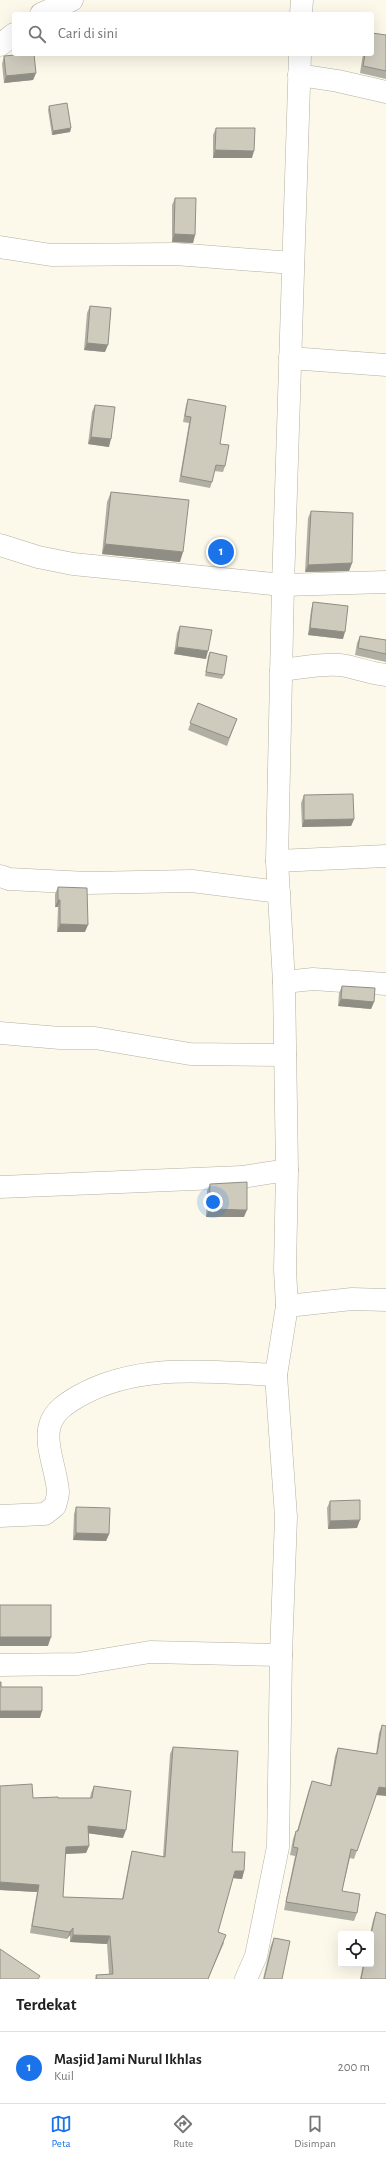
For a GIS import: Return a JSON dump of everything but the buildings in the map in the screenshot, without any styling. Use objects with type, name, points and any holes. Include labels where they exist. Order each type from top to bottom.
[{"type":"street","points":[[45,12],[72,0]]},
{"type":"street","points":[[0,45],[12,36]]},
{"type":"street","points":[[246,1979],[256,1956],[278,1847],[281,1656],[286,1517],[276,1375],[287,1306],[287,1170],[284,982],[278,861],[283,584],[293,263],[298,161],[300,56]]},
{"type":"street","points":[[299,75],[338,80],[386,92]]},
{"type":"street","points":[[0,246],[51,255],[175,254],[293,263]]},
{"type":"street","points":[[290,358],[386,365]]},
{"type":"street","points":[[0,545],[38,557],[73,564],[283,584],[386,582]]},
{"type":"street","points":[[281,670],[338,665],[361,668],[377,675],[386,675]]},
{"type":"street","points":[[278,861],[386,856]]},
{"type":"street","points":[[0,876],[10,879],[87,883],[192,881],[279,892]]},
{"type":"street","points":[[284,982],[313,979],[386,984]]},
{"type":"street","points":[[0,1033],[60,1038],[95,1038],[190,1054],[285,1055]]},
{"type":"street","points":[[0,1187],[242,1177],[287,1170]]},
{"type":"street","points":[[287,1306],[352,1298],[386,1300]]},
{"type":"street","points":[[0,1516],[45,1514],[55,1506],[58,1492],[50,1445],[50,1426],[63,1405],[89,1390],[115,1381],[153,1372],[194,1371],[276,1375]]},
{"type":"street","points":[[0,1665],[78,1664],[150,1652],[281,1656]]},
{"type":"place","name":"Masjid Jami Nurul Ikhlas","points":[[221,552]]}]
